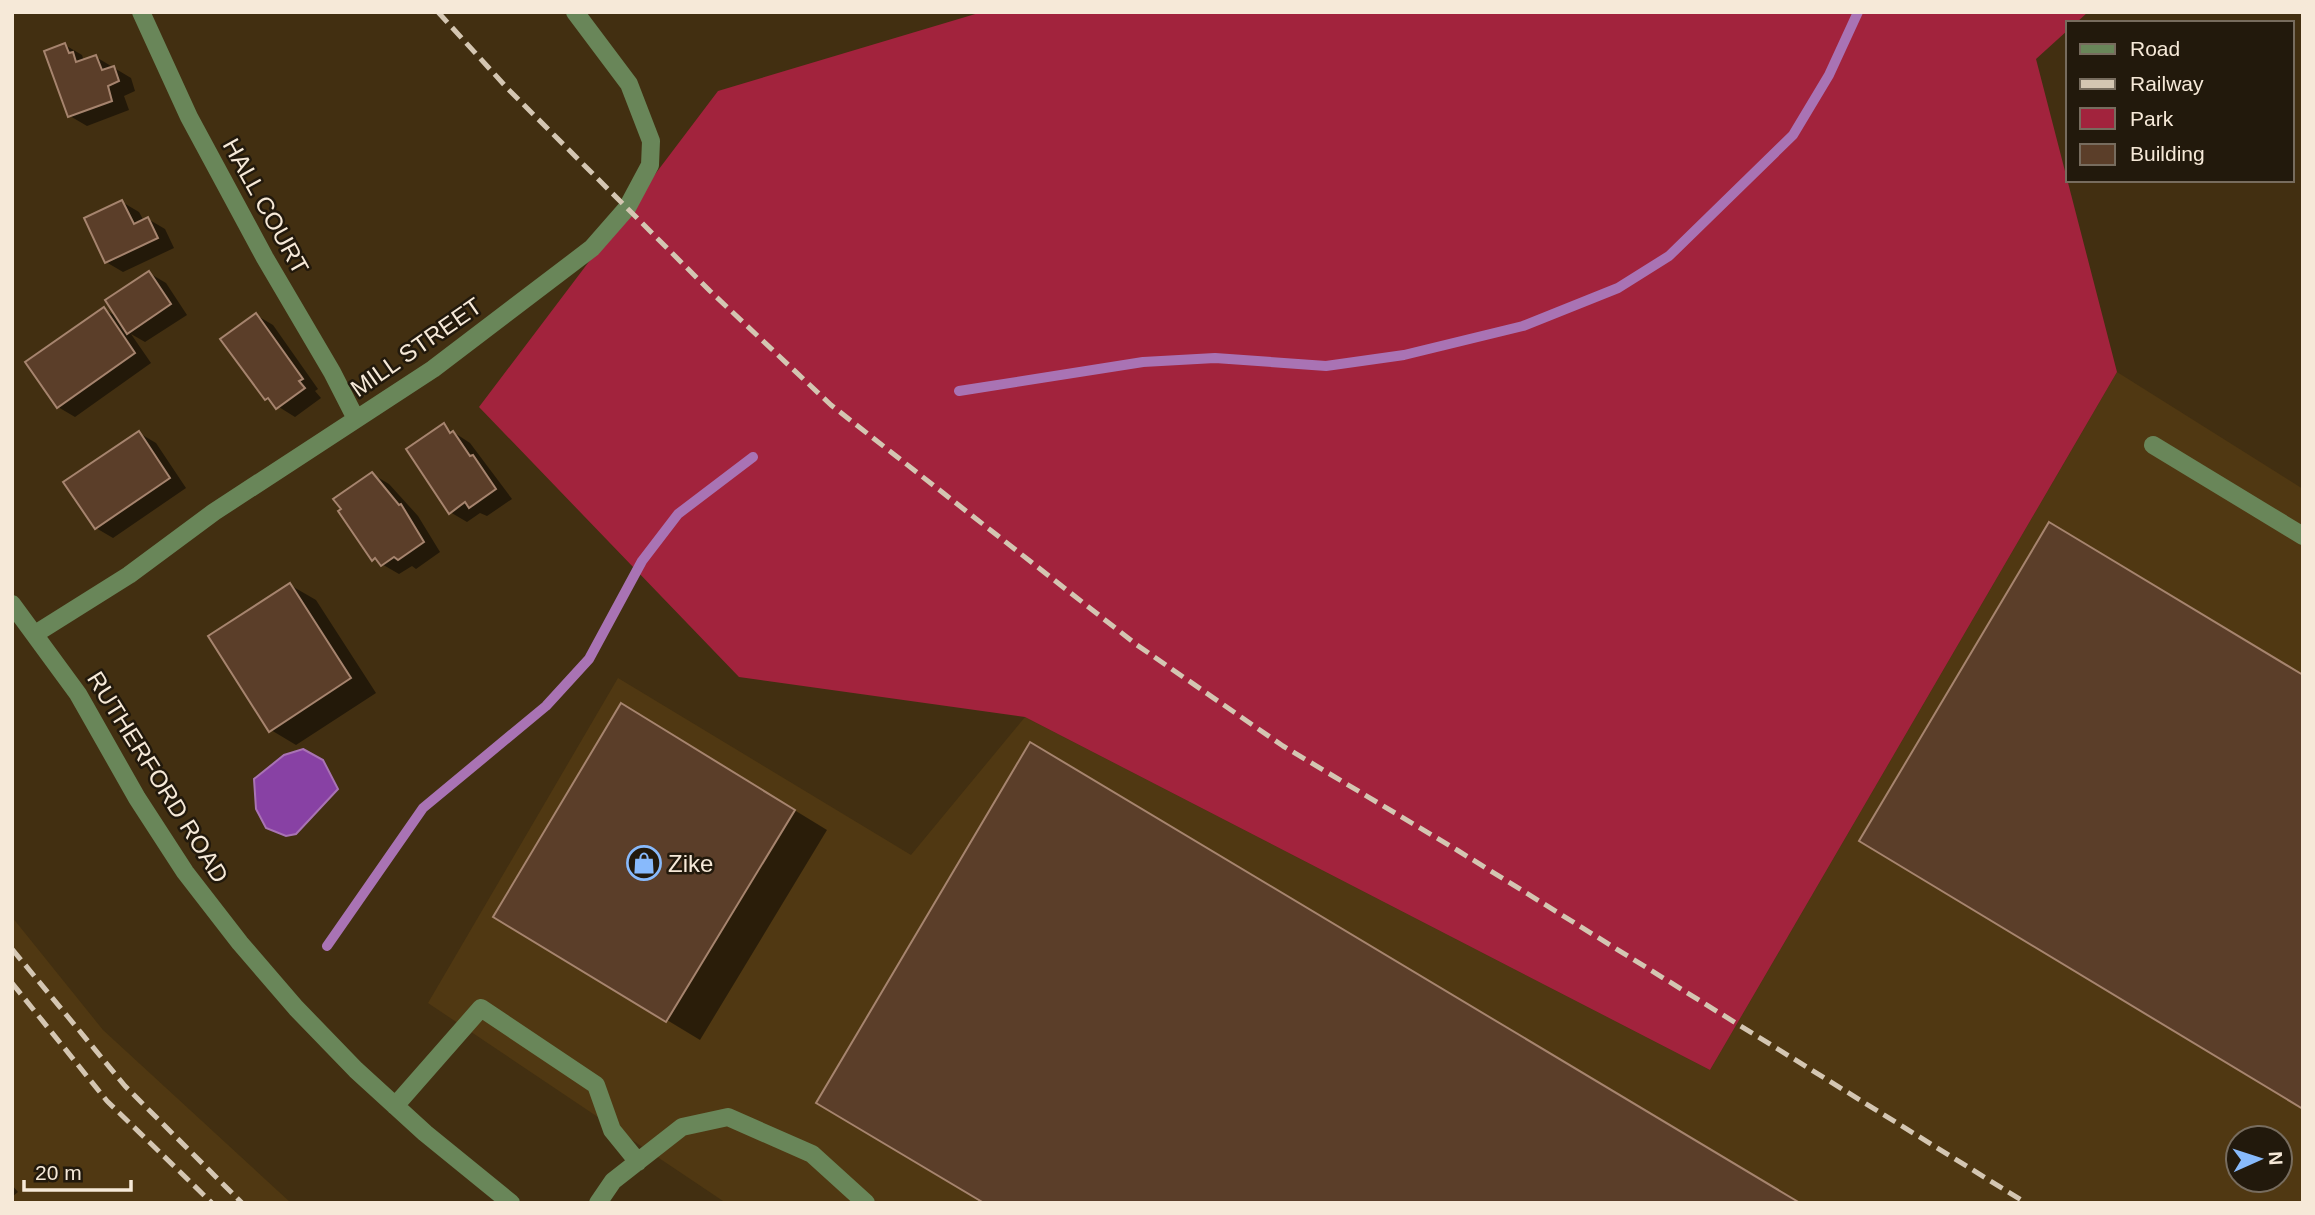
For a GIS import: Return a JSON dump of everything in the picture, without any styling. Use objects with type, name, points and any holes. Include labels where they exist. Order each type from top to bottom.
[{"type":"street","name":"HALL COURT","points":[[141,12],[189,117],[356,419]]},
{"type":"street","name":"MILL STREET","points":[[35,634],[129,575],[214,512],[433,369],[592,248],[628,208],[650,165],[651,141],[629,84],[575,12]]},
{"type":"street","points":[[2153,445],[2303,536]]},
{"type":"street","name":"RUTHERFORD ROAD","points":[[12,604],[78,694],[136,798],[186,872],[240,943],[296,1008],[356,1070],[425,1133],[511,1203]]},
{"type":"street","points":[[395,1106],[481,1008],[596,1085],[612,1130],[638,1162]]},
{"type":"street","points":[[598,1203],[613,1181],[682,1127],[728,1117],[812,1154],[866,1203]]},
{"type":"shaded area","points":[[2117,372],[2303,489],[2303,1203],[726,1203],[428,1003],[618,678],[911,855],[1025,717],[1710,1070]]},
{"type":"shaded area","points":[[303,749],[323,760],[338,789],[296,834],[286,836],[266,828],[256,809],[254,779],[284,755]]},
{"type":"shaded area","points":[[12,917],[103,1030],[291,1203],[12,1203]]},
{"type":"green space","points":[[982,12],[2088,12],[2078,21],[2066,21],[2066,32],[2036,59],[2117,372],[1710,1070],[1025,717],[739,677],[479,407],[718,91]]},
{"type":"building","points":[[65,43],[69,53],[73,52],[76,62],[96,55],[102,70],[114,66],[119,81],[108,86],[112,101],[68,117],[44,51]]},
{"type":"building","points":[[122,200],[134,224],[148,217],[158,238],[105,263],[84,218]]},
{"type":"building","points":[[149,271],[171,304],[127,334],[105,300]]},
{"type":"building","points":[[104,307],[135,353],[57,408],[25,362]]},
{"type":"building","points":[[256,313],[303,379],[299,381],[305,388],[276,409],[268,398],[265,400],[220,339]]},
{"type":"building","points":[[444,423],[450,433],[453,431],[470,456],[473,455],[496,489],[469,508],[465,502],[449,514],[406,449]]},
{"type":"building","points":[[139,431],[170,478],[95,529],[63,482]]},
{"type":"building","points":[[372,472],[399,505],[401,504],[424,542],[398,560],[394,557],[381,566],[375,558],[372,561],[338,511],[341,509],[333,499]]},
{"type":"building","points":[[2049,522],[2303,675],[2303,1109],[1859,841]]},
{"type":"building","points":[[290,583],[351,678],[269,732],[208,636]]},
{"type":"building","name":"Zike","points":[[621,703],[795,810],[666,1022],[493,917]]},
{"type":"building","points":[[1030,742],[1800,1203],[984,1203],[816,1103]]},
{"type":"waterway","points":[[959,391],[1143,362],[1215,358],[1326,366],[1404,355],[1523,326],[1618,288],[1669,256],[1793,135],[1829,75],[1858,12]]},
{"type":"waterway","points":[[327,946],[423,808],[546,706],[589,659],[642,561],[678,514],[753,457]]},
{"type":"railway","points":[[438,12],[508,89],[710,291],[831,405],[1137,645],[1283,746],[1457,850],[2026,1203]]},
{"type":"railway","points":[[12,949],[125,1086],[242,1203]]},
{"type":"railway","points":[[12,983],[107,1101],[212,1203]]},
{"type":"place","name":"Zike","points":[[644,863]]}]
